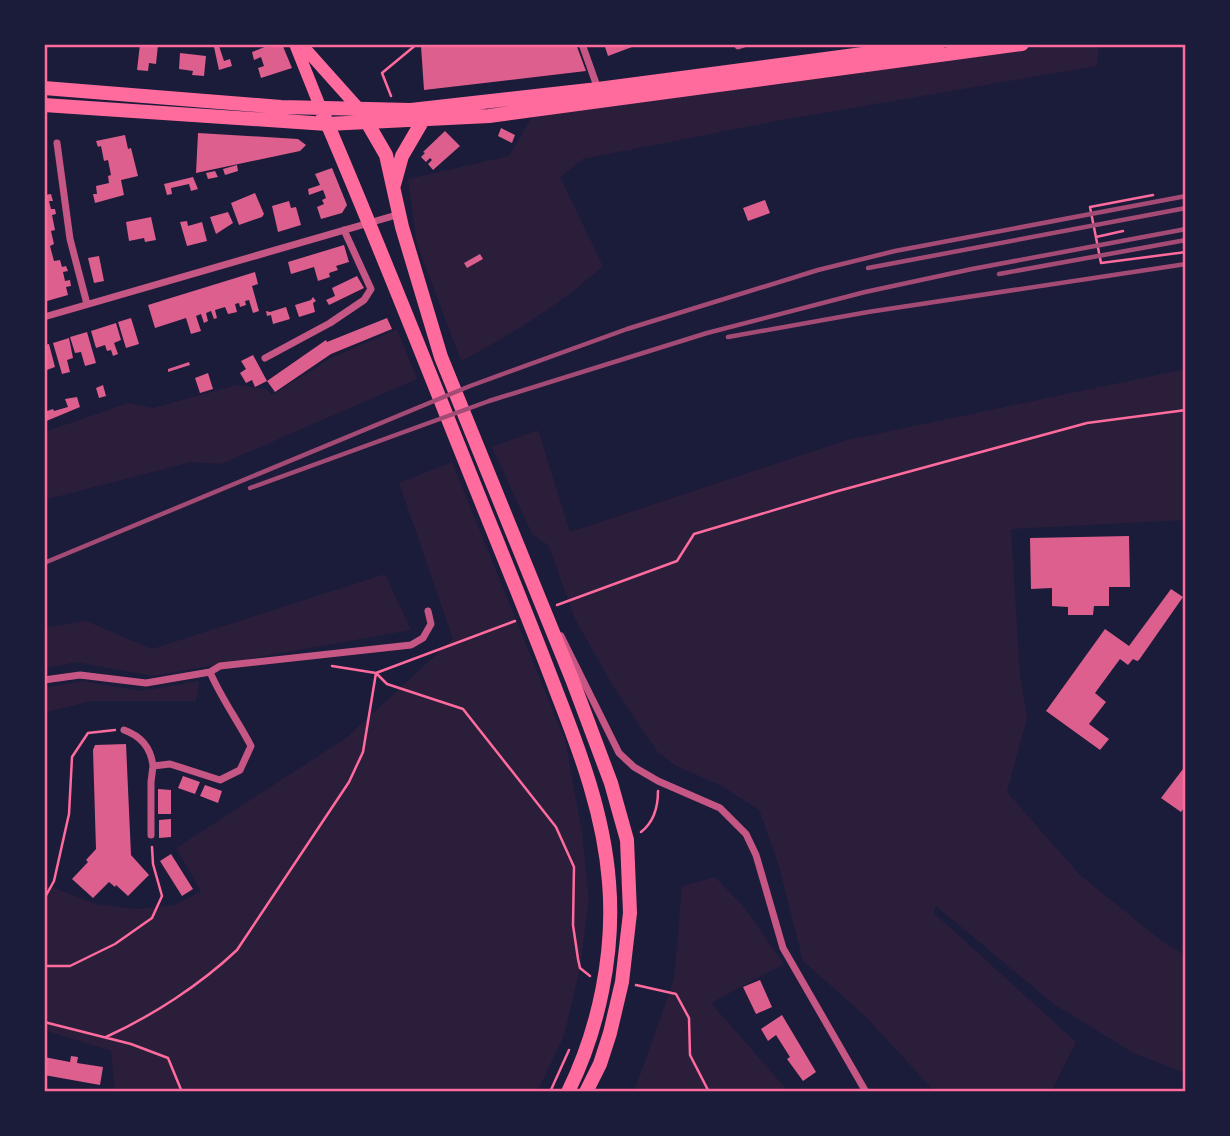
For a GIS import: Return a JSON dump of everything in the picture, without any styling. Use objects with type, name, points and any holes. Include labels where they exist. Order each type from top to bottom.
[{"type":"main road","points":[[295,44],[529,620],[569,722],[597,807],[610,883],[610,932],[602,988],[592,1031],[568,1092]]},
{"type":"main road","points":[[301,44],[364,116],[386,155],[441,357],[530,573],[611,783],[627,840],[630,913],[622,982],[600,1064],[586,1092]]},
{"type":"main road","points":[[44,105],[327,124],[395,110],[455,106],[598,89],[938,44]]},
{"type":"main road","points":[[44,88],[321,109],[364,116],[422,120],[489,116],[1022,44]]},
{"type":"main road","points":[[394,186],[402,156],[422,120]]},
{"type":"main road","points":[[265,121],[317,134],[335,143]]},
{"type":"street","points":[[582,44],[598,89]]},
{"type":"street","points":[[57,144],[70,239],[87,304]]},
{"type":"street","points":[[44,317],[400,214]]},
{"type":"street","points":[[265,359],[330,323],[364,300],[371,289],[344,230]]},
{"type":"street","points":[[530,573],[619,752],[634,767],[658,781],[720,808],[746,834],[756,855],[783,948],[866,1092]]},
{"type":"street","points":[[44,680],[80,675],[146,683],[210,672],[220,666],[411,645],[422,638],[431,624],[428,611]]},
{"type":"street","points":[[153,766],[170,764],[220,779],[240,770],[251,746],[237,719],[221,697],[210,672]]},
{"type":"street","points":[[124,730],[136,734],[145,743],[152,758],[150,835]]},
{"type":"path","points":[[395,110],[382,73],[417,44]]},
{"type":"path","points":[[1153,195],[1090,207],[1101,263],[1186,252]]},
{"type":"path","points":[[1096,237],[1123,231]]},
{"type":"path","points":[[581,596],[677,561],[694,534],[838,491],[1087,423],[1186,410]]},
{"type":"path","points":[[331,666],[376,673],[486,632]]},
{"type":"path","points":[[376,673],[387,684],[463,709],[556,827],[574,867],[573,925],[580,968],[592,977],[592,966]]},
{"type":"path","points":[[106,1037],[184,993],[214,972],[237,950],[349,782],[363,752],[376,673]]},
{"type":"path","points":[[44,899],[54,881],[69,814],[72,757],[88,733],[124,730]]},
{"type":"path","points":[[627,840],[647,827],[655,813],[658,781]]},
{"type":"path","points":[[44,966],[70,966],[115,944],[152,918],[162,896],[153,864],[150,835]]},
{"type":"path","points":[[622,982],[676,993],[689,1018],[690,1055],[709,1092]]},
{"type":"path","points":[[44,1022],[131,1044],[168,1058],[182,1092]]},
{"type":"path","points":[[550,1092],[570,1047]]},
{"type":"shaded area","points":[[1063,44],[1099,44],[1097,66],[782,120],[583,159],[560,177],[603,266],[570,294],[535,318],[461,361],[417,244],[408,179],[509,156],[533,115]]},
{"type":"shaded area","points":[[397,329],[417,379],[221,464],[191,462],[44,500],[44,432],[128,403],[153,408],[237,385],[266,389],[272,395],[331,358]]},
{"type":"shaded area","points":[[1186,369],[1186,520],[1011,529],[1020,673],[1027,718],[1007,792],[1080,875],[1162,941],[1186,956],[1186,1073],[1135,1054],[1055,1005],[936,906],[934,913],[1076,1042],[1051,1092],[935,1092],[866,1017],[803,961],[778,863],[759,810],[720,785],[676,766],[657,751],[613,686],[574,617],[549,546],[532,534],[492,447],[538,430],[570,532],[847,440]]},
{"type":"shaded area","points":[[452,462],[566,743],[582,833],[589,899],[580,968],[564,1036],[537,1092],[115,1092],[111,1051],[44,1030],[44,884],[96,904],[136,909],[175,905],[201,891],[176,848],[346,738],[453,639],[399,483]]},
{"type":"shaded area","points":[[385,574],[411,630],[153,676],[76,662],[44,669],[44,628],[86,621],[152,649]]},
{"type":"shaded area","points":[[82,681],[141,691],[199,681],[196,701],[91,701],[44,713],[44,688]]},
{"type":"shaded area","points":[[715,877],[744,907],[784,964],[711,1003],[789,1092],[634,1092],[674,979],[682,886]]},
{"type":"building","points":[[140,44],[158,45],[156,64],[149,63],[148,71],[137,70]]},
{"type":"building","points":[[272,44],[282,44],[292,68],[261,78],[258,68],[264,66],[261,57],[254,60],[252,52]]},
{"type":"building","points":[[576,44],[586,71],[424,90],[421,46]]},
{"type":"building","points":[[604,44],[640,44],[608,56]]},
{"type":"building","points":[[219,46],[224,61],[230,59],[232,66],[219,70],[214,47]]},
{"type":"building","points":[[180,53],[206,56],[204,76],[192,75],[193,71],[179,69]]},
{"type":"building","points":[[501,128],[515,135],[512,143],[498,136]]},
{"type":"building","points":[[445,131],[460,146],[433,170],[428,164],[432,160],[430,158],[426,162],[421,157]]},
{"type":"building","points":[[198,133],[298,139],[306,145],[300,151],[196,173]]},
{"type":"building","points":[[125,135],[138,176],[121,180],[124,195],[95,203],[93,194],[97,194],[96,186],[109,183],[108,176],[111,175],[108,160],[104,161],[101,146],[98,147],[96,141]]},
{"type":"building","points":[[237,165],[238,171],[225,175],[223,169]]},
{"type":"building","points":[[332,168],[347,205],[342,213],[321,219],[317,207],[324,204],[322,200],[326,198],[323,190],[309,195],[308,189],[320,185],[315,174]]},
{"type":"building","points":[[215,171],[218,177],[208,179],[206,173]]},
{"type":"building","points":[[193,177],[198,189],[191,191],[189,184],[171,188],[172,194],[167,195],[164,184]]},
{"type":"building","points":[[255,193],[264,214],[239,225],[231,203]]},
{"type":"building","points":[[51,194],[51,209],[55,209],[56,214],[52,215],[55,230],[51,231],[54,244],[50,246],[54,261],[60,260],[62,267],[66,266],[68,271],[63,272],[65,281],[70,280],[71,286],[66,287],[68,295],[47,301],[44,288],[44,195]]},
{"type":"building","points":[[765,200],[770,213],[748,221],[743,208]]},
{"type":"building","points":[[289,201],[291,208],[296,207],[301,225],[278,232],[272,206]]},
{"type":"building","points":[[228,212],[233,223],[216,234],[210,217]]},
{"type":"building","points":[[151,217],[156,240],[145,242],[144,238],[129,241],[126,222]]},
{"type":"building","points":[[187,221],[188,226],[202,222],[207,241],[187,246],[180,222]]},
{"type":"building","points":[[344,245],[349,262],[336,266],[338,270],[329,273],[330,277],[318,281],[314,267],[291,274],[288,262]]},
{"type":"building","points":[[480,254],[483,259],[467,268],[464,263]]},
{"type":"building","points":[[99,256],[104,281],[94,283],[88,258]]},
{"type":"building","points":[[255,272],[258,284],[252,286],[259,311],[253,313],[249,300],[245,301],[246,305],[240,307],[239,303],[235,304],[237,312],[228,314],[225,307],[215,310],[217,318],[214,319],[211,311],[206,313],[208,321],[204,323],[201,314],[196,316],[201,331],[191,334],[186,318],[155,328],[148,305]]},
{"type":"building","points":[[357,276],[364,288],[329,305],[326,300],[335,296],[332,288]]},
{"type":"building","points":[[313,297],[316,301],[313,303],[315,312],[299,317],[295,305]]},
{"type":"building","points":[[286,307],[290,319],[273,324],[271,315],[267,316],[266,311]]},
{"type":"building","points":[[131,318],[139,344],[126,348],[118,322]]},
{"type":"building","points":[[387,318],[392,329],[331,354],[275,392],[267,381],[326,340],[327,342]]},
{"type":"building","points":[[116,323],[121,340],[114,343],[118,354],[113,356],[105,345],[96,348],[91,331]]},
{"type":"building","points":[[87,332],[96,363],[85,366],[81,352],[75,353],[70,337]]},
{"type":"building","points":[[69,338],[73,358],[67,360],[70,372],[62,374],[53,343]]},
{"type":"building","points":[[49,344],[55,367],[44,371],[44,345]]},
{"type":"building","points":[[253,355],[267,381],[255,387],[252,380],[246,383],[240,373],[246,369],[241,361]]},
{"type":"building","points":[[189,362],[190,365],[168,372],[168,369]]},
{"type":"building","points":[[208,373],[213,389],[200,393],[195,378]]},
{"type":"building","points":[[103,385],[106,396],[99,398],[96,388]]},
{"type":"building","points":[[77,397],[80,407],[44,422],[44,412],[68,407],[65,399]]},
{"type":"building","points":[[1129,536],[1130,587],[1109,587],[1109,606],[1094,606],[1093,615],[1068,615],[1068,607],[1052,606],[1052,588],[1031,589],[1030,538]]},
{"type":"building","points":[[1171,589],[1183,597],[1139,660],[1133,659],[1128,665],[1120,659],[1095,693],[1106,702],[1089,724],[1109,739],[1100,750],[1046,711],[1105,629],[1129,646]]},
{"type":"building","points":[[126,744],[131,855],[149,875],[128,896],[109,882],[93,898],[72,879],[96,849],[93,750],[95,745]]},
{"type":"building","points":[[1186,765],[1186,805],[1181,812],[1161,798]]},
{"type":"building","points":[[183,776],[200,782],[195,794],[178,788]]},
{"type":"building","points":[[205,785],[222,791],[218,803],[200,796]]},
{"type":"building","points":[[158,789],[171,790],[171,814],[158,814]]},
{"type":"building","points":[[171,819],[171,837],[159,838],[159,820]]},
{"type":"building","points":[[171,854],[193,889],[182,896],[160,861]]},
{"type":"building","points":[[760,980],[772,1007],[756,1014],[743,987]]},
{"type":"building","points":[[782,1015],[816,1072],[803,1081],[787,1059],[790,1057],[776,1035],[768,1041],[761,1029]]},
{"type":"building","points":[[71,1056],[78,1057],[77,1063],[103,1067],[100,1085],[44,1075],[44,1057],[70,1062]]},
{"type":"railway","points":[[44,563],[470,386],[627,329],[818,270],[895,251],[1186,196]]},
{"type":"railway","points":[[868,268],[1186,208]]},
{"type":"railway","points":[[250,488],[489,401],[707,333],[865,292],[1186,229]]},
{"type":"railway","points":[[999,274],[1186,240]]},
{"type":"railway","points":[[728,337],[868,312],[1186,264]]}]
